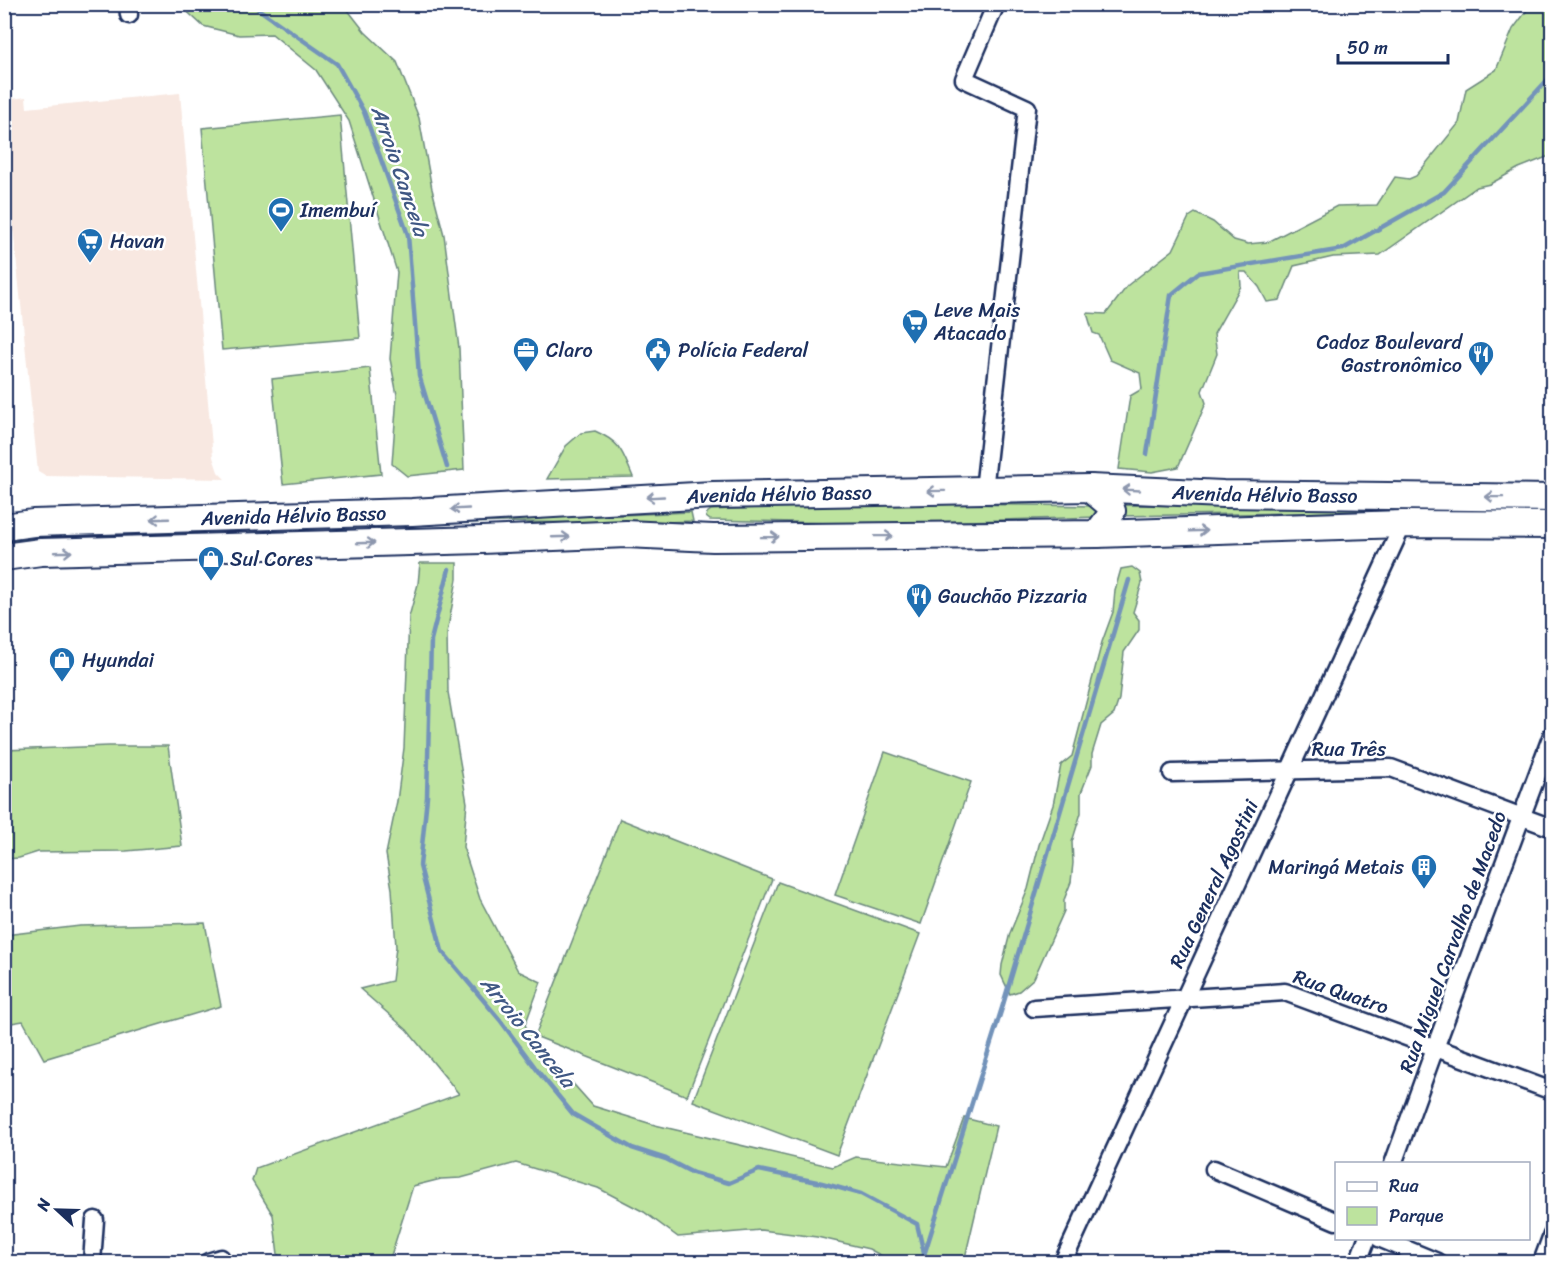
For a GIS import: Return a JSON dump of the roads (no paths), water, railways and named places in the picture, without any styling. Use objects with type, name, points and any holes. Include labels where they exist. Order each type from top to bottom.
[{"type":"main road","name":"Avenida Hélvio Basso","points":[[4,527],[33,523],[412,512],[713,495],[1090,488],[1200,494],[1552,498]]},
{"type":"main road","points":[[1090,488],[1109,504],[1112,511],[1097,534]]},
{"type":"main road","points":[[713,495],[702,508],[700,515],[706,530],[714,538]]},
{"type":"main road","name":"Avenida Hélvio Basso","points":[[4,557],[41,552],[626,534],[714,538],[1097,534],[1403,524],[1552,525]]},
{"type":"street","points":[[984,490],[1027,108],[964,79],[996,4]]},
{"type":"street","name":"Rua General Agostini","points":[[1063,1263],[1403,524]]},
{"type":"street","name":"Rua Miguel Carvalho de Macedo","points":[[1395,1162],[1435,1047],[1552,735]]},
{"type":"street","name":"Rua Três","points":[[1172,773],[1391,768],[1552,828]]},
{"type":"street","name":"Rua Quatro","points":[[1034,1008],[1285,992],[1552,1091]]},
{"type":"street","points":[[1214,1169],[1335,1221]]},
{"type":"street","points":[[92,1263],[95,1220]]},
{"type":"street","points":[[1542,1263],[1552,1234]]},
{"type":"street","points":[[1358,1263],[1366,1240]]},
{"type":"street","points":[[1381,1240],[1437,1263]]},
{"type":"water","points":[[861,1254],[881,1262],[841,1262]]},
{"type":"waterway","name":"Arroio Cancela","points":[[251,4],[337,64],[364,112],[408,235],[419,375],[447,467]]},
{"type":"waterway","points":[[1147,454],[1171,295],[1198,273],[1343,249],[1444,192],[1552,75]]},
{"type":"waterway","name":"Arroio Cancela","points":[[449,569],[431,640],[427,797],[420,866],[442,951],[500,1020],[573,1114],[632,1148],[666,1159],[693,1173],[729,1183],[759,1170],[861,1194],[917,1224],[926,1262]]},
{"type":"waterway","points":[[924,1255],[1002,1008],[1129,580]]},
{"type":"place","name":"Imembuí","points":[[281,233]]},
{"type":"place","name":"Havan","points":[[90,264]]},
{"type":"place","name":"Leve Mais Atacado","points":[[915,345]]},
{"type":"place","name":"Claro","points":[[526,373]]},
{"type":"place","name":"Polícia Federal","points":[[658,373]]},
{"type":"place","name":"Cadoz Boulevard Gastronômico","points":[[1481,377]]},
{"type":"place","name":"Sul Cores","points":[[211,582]]},
{"type":"place","name":"Gauchão Pizzaria","points":[[919,619]]},
{"type":"place","name":"Hyundai","points":[[62,683]]},
{"type":"place","name":"Maringá Metais","points":[[1424,890]]}]
